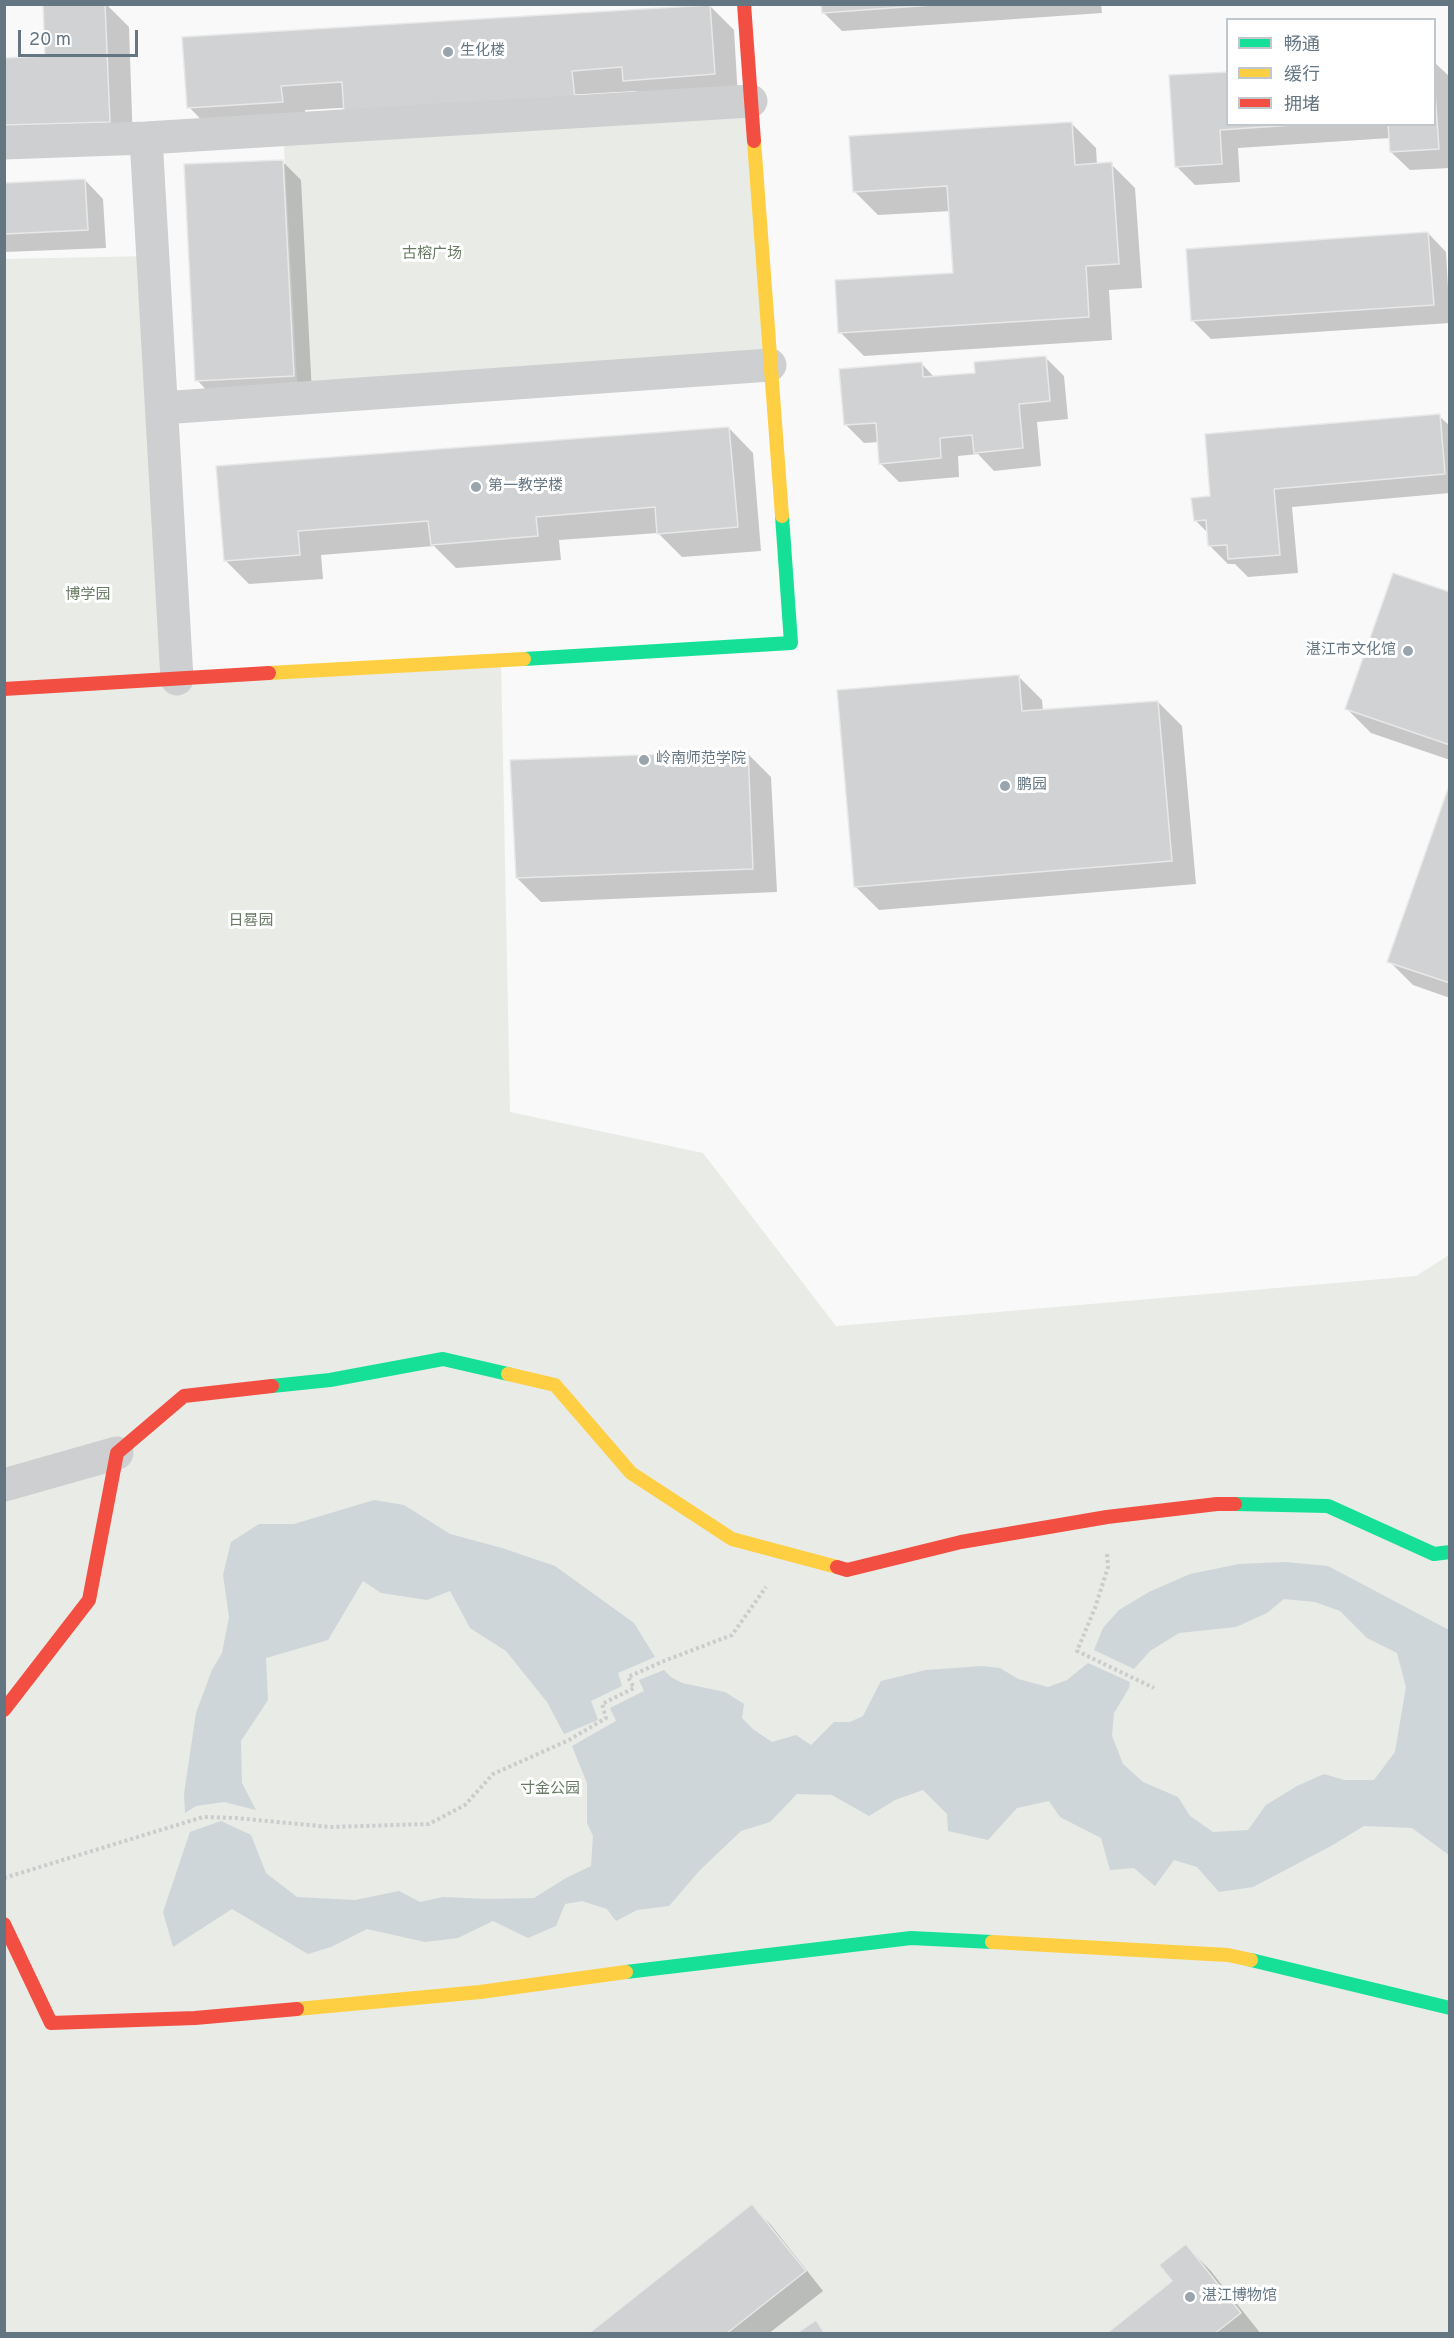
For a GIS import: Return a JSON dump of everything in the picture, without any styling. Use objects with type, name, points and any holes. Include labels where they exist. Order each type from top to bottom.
[{"type":"street","points":[[4,689],[791,643],[744,4]]},
{"type":"street","points":[[4,143],[147,138],[751,101]]},
{"type":"street","points":[[147,138],[177,679]]},
{"type":"street","points":[[162,408],[770,364]]},
{"type":"street","points":[[4,1485],[117,1453],[184,1396],[330,1380],[443,1359],[555,1385],[631,1473],[732,1539],[847,1570],[961,1542],[1107,1517],[1217,1504],[1328,1506],[1434,1554],[1449,1552]]},
{"type":"street","points":[[4,1710],[89,1600],[117,1453]]},
{"type":"street","points":[[4,1924],[51,2023],[195,2018],[468,1993],[674,1965],[910,1938],[1228,1955],[1449,2008]]},
{"type":"path","points":[[1107,1517],[1108,1567],[1095,1608],[1077,1651],[1154,1688]]},
{"type":"path","points":[[4,1878],[203,1818],[236,1818],[330,1827],[429,1824],[465,1805],[493,1774],[568,1740],[606,1718],[602,1704],[634,1688],[628,1677],[732,1635],[789,1554]]},
{"type":"green space","name":"古榕广场","points":[[751,101],[770,365],[298,399],[283,129]]},
{"type":"green space","name":"寸金公园","points":[[154,256],[177,678],[501,660],[510,1112],[703,1153],[836,1326],[1416,1276],[1449,1255],[1449,2333],[5,2333],[4,259]]},
{"type":"shaded area","points":[[374,1500],[404,1505],[450,1534],[555,1566],[634,1623],[655,1657],[618,1673],[622,1686],[591,1701],[598,1720],[564,1734],[547,1702],[506,1651],[470,1628],[450,1591],[427,1600],[381,1593],[363,1581],[328,1640],[266,1658],[268,1700],[241,1741],[242,1783],[256,1810],[224,1802],[196,1806],[185,1813],[184,1794],[196,1713],[212,1670],[222,1653],[229,1617],[223,1575],[231,1542],[259,1524],[294,1524]]},
{"type":"shaded area","points":[[1285,1562],[1328,1566],[1449,1630],[1449,1855],[1412,1828],[1364,1826],[1253,1887],[1219,1892],[1197,1867],[1174,1860],[1155,1886],[1134,1868],[1110,1870],[1101,1838],[1060,1817],[1049,1801],[1017,1808],[988,1840],[948,1831],[947,1814],[923,1790],[895,1800],[869,1816],[832,1795],[797,1794],[770,1822],[741,1831],[700,1870],[669,1906],[637,1910],[616,1921],[607,1909],[582,1901],[565,1904],[556,1926],[528,1938],[493,1921],[458,1938],[425,1942],[367,1929],[331,1947],[308,1954],[232,1909],[173,1947],[163,1912],[190,1832],[221,1821],[251,1835],[266,1873],[297,1897],[355,1900],[399,1891],[420,1902],[443,1897],[534,1898],[591,1866],[593,1836],[587,1823],[587,1783],[572,1746],[616,1721],[610,1708],[644,1691],[639,1680],[664,1670],[682,1683],[725,1692],[744,1704],[742,1718],[754,1730],[772,1742],[796,1735],[811,1745],[834,1722],[850,1722],[863,1716],[881,1681],[926,1670],[982,1666],[1000,1668],[1018,1679],[1048,1687],[1067,1680],[1088,1663],[1130,1682],[1129,1688],[1114,1713],[1112,1736],[1123,1764],[1143,1782],[1178,1797],[1190,1816],[1213,1832],[1248,1830],[1266,1805],[1297,1786],[1324,1774],[1344,1780],[1374,1780],[1395,1752],[1406,1687],[1397,1653],[1367,1638],[1340,1611],[1315,1602],[1284,1599],[1267,1613],[1236,1627],[1179,1633],[1150,1651],[1134,1669],[1094,1650],[1103,1628],[1119,1610],[1149,1592],[1190,1574],[1239,1564]]},
{"type":"building","points":[[43,4],[105,4],[110,122],[4,125],[4,58],[45,56]]},
{"type":"building","points":[[821,4],[946,4],[822,13]]},
{"type":"building","name":"生化楼","points":[[710,5],[715,74],[623,81],[622,67],[572,71],[575,99],[344,113],[342,82],[281,86],[283,102],[187,108],[182,37]]},
{"type":"building","points":[[1226,72],[1226,126],[1278,126],[1220,130],[1222,164],[1175,167],[1169,75]]},
{"type":"building","points":[[1436,106],[1439,149],[1390,152],[1388,126],[1436,126]]},
{"type":"building","points":[[1072,122],[1075,165],[1112,162],[1119,264],[1086,266],[1089,317],[838,333],[835,280],[953,273],[947,186],[853,192],[849,136]]},
{"type":"building","points":[[283,160],[294,376],[195,381],[184,164]]},
{"type":"building","points":[[85,179],[88,230],[4,234],[4,183]]},
{"type":"building","points":[[1428,232],[1434,305],[1191,321],[1186,249]]},
{"type":"building","points":[[1046,356],[1050,401],[1019,404],[1023,448],[974,453],[972,435],[940,438],[941,458],[879,464],[876,423],[844,425],[839,369],[922,362],[923,377],[975,373],[974,362]]},
{"type":"building","points":[[1440,414],[1445,474],[1274,489],[1280,555],[1228,559],[1227,545],[1208,546],[1206,520],[1194,521],[1191,498],[1210,496],[1205,434]]},
{"type":"building","name":"第一教学楼","points":[[729,427],[738,527],[657,534],[655,507],[536,517],[538,536],[431,545],[428,521],[298,531],[300,555],[224,561],[216,466]]},
{"type":"building","name":"湛江市文化馆","points":[[1393,573],[1450,592],[1450,745],[1345,709]]},
{"type":"building","name":"鹏园","points":[[1019,675],[1022,711],[1158,701],[1172,861],[854,887],[837,690]]},
{"type":"building","points":[[748,751],[753,869],[516,878],[510,760]]},
{"type":"building","points":[[1450,783],[1450,983],[1387,962]]},
{"type":"building","points":[[752,2204],[806,2271],[726,2334],[588,2334]]},
{"type":"building","name":"湛江博物馆","points":[[1186,2244],[1241,2313],[1214,2334],[1106,2334],[1172,2281],[1159,2265]]},
{"type":"building","points":[[816,2320],[825,2334],[796,2334]]},
{"type":"traffic: fast","points":[[524,659],[791,643],[782,516]]},
{"type":"traffic: fast","points":[[272,1386],[330,1380],[443,1359],[508,1374]]},
{"type":"traffic: fast","points":[[1235,1504],[1328,1506],[1434,1554],[1450,1552]]},
{"type":"traffic: fast","points":[[626,1972],[911,1938],[992,1942]]},
{"type":"traffic: fast","points":[[1251,1960],[1450,2008]]},
{"type":"traffic: slow","points":[[754,141],[782,516]]},
{"type":"traffic: slow","points":[[269,673],[524,659]]},
{"type":"traffic: slow","points":[[508,1374],[555,1385],[631,1473],[732,1539],[837,1567]]},
{"type":"traffic: slow","points":[[992,1942],[1228,1955],[1251,1960]]},
{"type":"traffic: slow","points":[[297,2009],[480,1992],[626,1972]]},
{"type":"traffic: jam","points":[[744,4],[754,141]]},
{"type":"traffic: jam","points":[[4,689],[269,673]]},
{"type":"traffic: jam","points":[[4,1710],[89,1600],[117,1453],[184,1396],[272,1386]]},
{"type":"traffic: jam","points":[[837,1567],[847,1570],[961,1542],[1107,1517],[1217,1504],[1235,1504]]},
{"type":"traffic: jam","points":[[4,1924],[51,2023],[195,2018],[297,2009]]},
{"type":"place","name":"生化楼","points":[[448,52]]},
{"type":"place","name":"第一教学楼","points":[[476,487]]},
{"type":"place","name":"湛江市文化馆","points":[[1408,651]]},
{"type":"place","name":"岭南师范学院","points":[[644,760]]},
{"type":"place","name":"鹏园","points":[[1005,786]]},
{"type":"place","name":"湛江博物馆","points":[[1190,2297]]},
{"type":"park label","name":"博学园","points":[[88,596]]},
{"type":"park label","name":"日晷园","points":[[251,922]]}]
